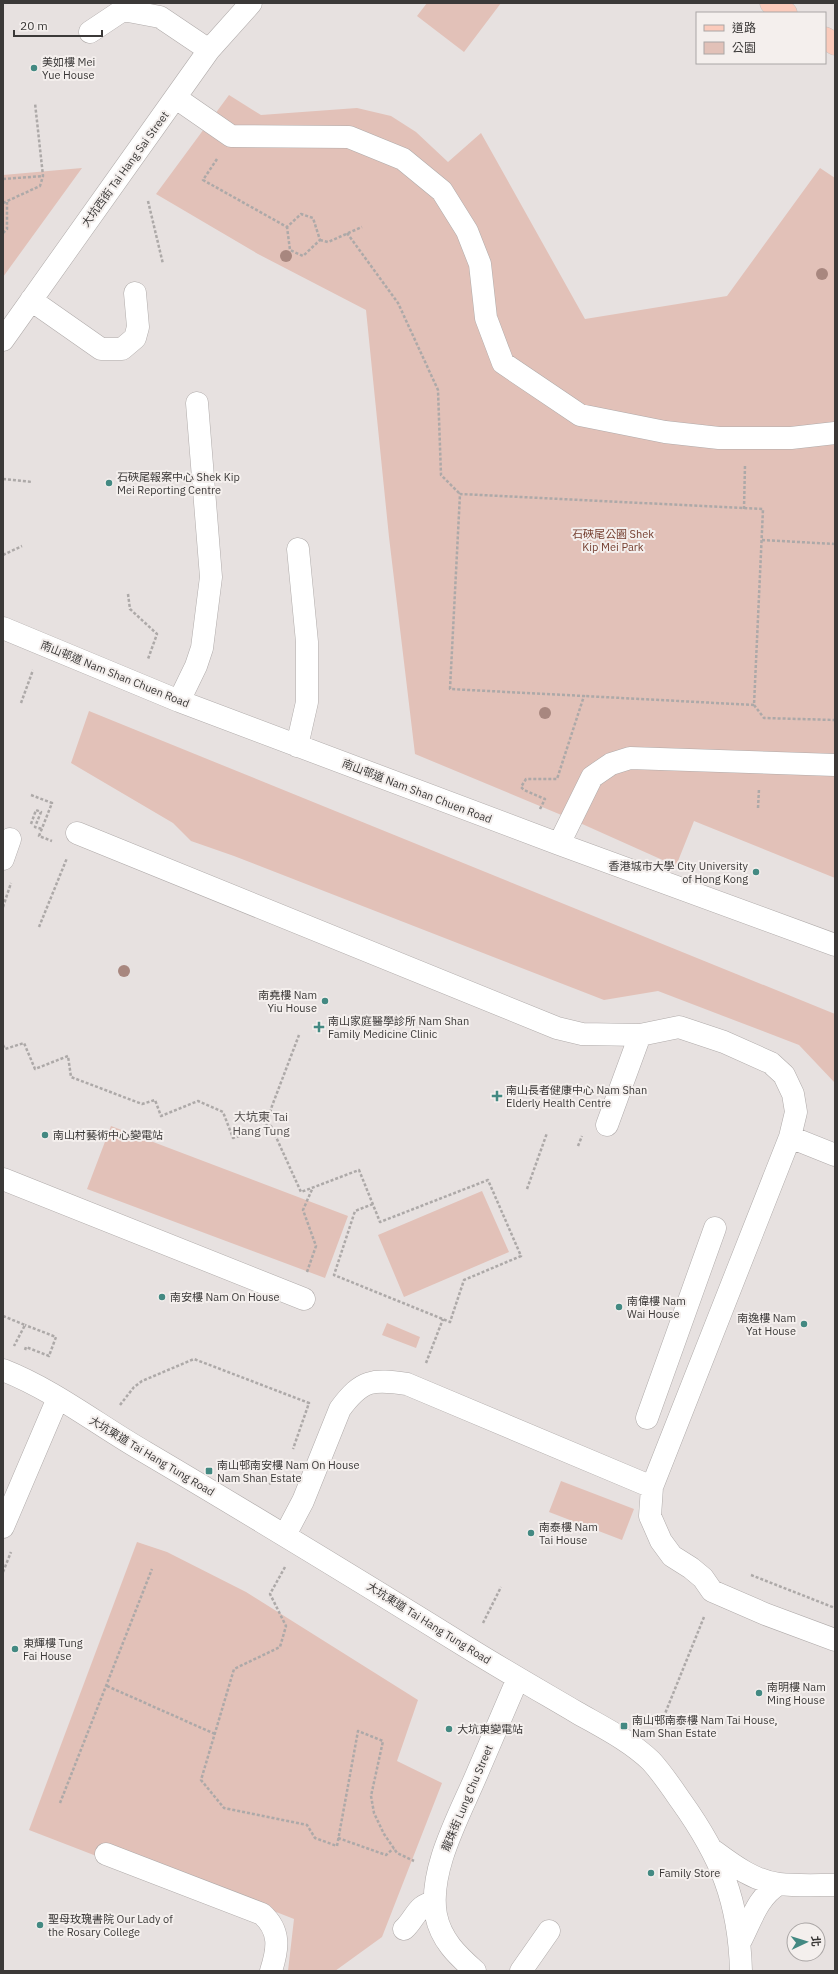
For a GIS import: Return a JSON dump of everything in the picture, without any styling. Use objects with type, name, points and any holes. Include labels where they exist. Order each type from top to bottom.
[{"type":"main road","points":[[770,3],[784,12]]},
{"type":"main road","points":[[826,39],[835,44]]},
{"type":"street","name":"大坑西街 Tai Hang Sai Street","points":[[3,340],[209,50],[251,3]]},
{"type":"street","points":[[90,32],[123,10],[160,17],[209,50]]},
{"type":"street","points":[[176,98],[231,136],[349,137],[403,159],[442,192],[467,231],[480,264],[486,318],[502,363],[580,415],[665,432],[719,438],[791,438],[835,433]]},
{"type":"street","points":[[31,300],[101,348],[122,349],[135,338],[138,327],[135,292]]},
{"type":"street","points":[[179,701],[196,666],[202,648],[211,577],[197,403]]},
{"type":"street","points":[[297,746],[307,702],[307,649],[298,549]]},
{"type":"street","name":"南山邨道 Nam Shan Chuen Road","points":[[3,628],[179,701],[297,746],[835,945]]},
{"type":"street","points":[[559,844],[592,777],[611,764],[630,758],[835,765]]},
{"type":"street","points":[[77,833],[557,1028],[582,1034],[640,1035],[666,1028],[679,1027],[724,1042],[771,1062],[784,1075],[793,1094],[796,1112],[790,1137],[652,1487],[650,1516],[661,1541],[672,1556],[691,1568],[703,1578],[714,1592],[765,1614],[835,1640]]},
{"type":"street","points":[[607,1125],[640,1035]]},
{"type":"street","points":[[790,1137],[835,1155]]},
{"type":"street","points":[[3,1179],[304,1299]]},
{"type":"street","points":[[647,1418],[715,1228]]},
{"type":"street","points":[[673,1345],[704,1356]]},
{"type":"street","name":"大坑東道 Tai Hang Tung Road","points":[[3,1370],[58,1398],[106,1429],[285,1535],[518,1678],[622,1738],[651,1761],[700,1828],[714,1851],[726,1880],[735,1910],[740,1942],[741,1971]]},
{"type":"street","points":[[285,1535],[303,1501],[340,1409],[350,1395],[369,1382],[387,1381],[407,1384],[652,1487]]},
{"type":"street","points":[[3,1527],[58,1398]]},
{"type":"street","name":"龍珠街 Lung Chu Street","points":[[434,1904],[436,1885],[448,1839],[518,1678]]},
{"type":"street","points":[[714,1851],[743,1872],[779,1884],[835,1885]]},
{"type":"street","points":[[106,1854],[262,1914],[269,1920],[277,1940],[277,1951],[271,1971]]},
{"type":"street","points":[[740,1942],[758,1904],[771,1888],[779,1884]]},
{"type":"street","points":[[404,1929],[423,1906],[429,1903],[434,1904],[440,1928],[447,1942],[454,1953],[475,1971]]},
{"type":"street","points":[[521,1971],[549,1931]]},
{"type":"path","points":[[3,232],[7,229],[5,202],[40,186],[43,176],[35,103]]},
{"type":"path","points":[[220,155],[203,180],[287,227]]},
{"type":"path","points":[[3,179],[43,176]]},
{"type":"path","points":[[148,201],[163,264]]},
{"type":"path","points":[[287,227],[301,214],[313,218],[320,240]]},
{"type":"path","points":[[287,227],[290,250],[303,256],[320,240]]},
{"type":"path","points":[[320,240],[328,242],[362,227]]},
{"type":"path","points":[[347,233],[398,303],[438,390],[441,475],[460,494],[764,510],[754,705],[764,718],[835,720]]},
{"type":"path","points":[[744,508],[745,463]]},
{"type":"path","points":[[3,479],[32,482]]},
{"type":"path","points":[[460,494],[450,689],[754,705]]},
{"type":"path","points":[[762,540],[835,544]]},
{"type":"path","points":[[3,555],[22,546]]},
{"type":"path","points":[[128,594],[130,609],[158,634],[148,662]]},
{"type":"path","points":[[21,703],[34,667]]},
{"type":"path","points":[[540,811],[545,799],[524,790],[521,787],[522,783],[526,779],[557,779],[584,696]]},
{"type":"path","points":[[31,795],[52,803],[39,836],[58,844]]},
{"type":"path","points":[[31,825],[36,810],[41,812],[35,827],[42,830]]},
{"type":"path","points":[[39,927],[68,856]]},
{"type":"path","points":[[266,1127],[272,1106],[299,1035]]},
{"type":"path","points":[[3,1045],[5,1049],[24,1042],[35,1069],[68,1056],[71,1077],[142,1104],[155,1100],[161,1116],[198,1101],[223,1112],[233,1138],[271,1126],[301,1192],[359,1170],[373,1204],[380,1222],[488,1180],[520,1256],[464,1280],[450,1322],[334,1275],[355,1211],[373,1204]]},
{"type":"path","points":[[527,1189],[547,1133]]},
{"type":"path","points":[[313,1187],[303,1210],[316,1246]]},
{"type":"path","points":[[3,1316],[56,1337],[49,1356],[26,1347]]},
{"type":"path","points":[[425,1365],[443,1319]]},
{"type":"path","points":[[12,1349],[25,1325]]},
{"type":"path","points":[[116,1410],[134,1387],[142,1381],[194,1359],[310,1402],[290,1457],[316,1470]]},
{"type":"path","points":[[269,1484],[283,1477],[286,1470]]},
{"type":"path","points":[[286,1566],[270,1594],[286,1626],[280,1647],[234,1669],[201,1780],[224,1808],[307,1825],[316,1838],[337,1846],[358,1731],[383,1741],[371,1796],[374,1814],[384,1834],[397,1853],[420,1864]]},
{"type":"path","points":[[60,1803],[152,1570]]},
{"type":"path","points":[[750,1575],[835,1608]]},
{"type":"path","points":[[483,1623],[501,1587]]},
{"type":"path","points":[[656,1734],[714,1592]]},
{"type":"path","points":[[107,1686],[215,1734]]},
{"type":"path","points":[[338,1838],[386,1855],[394,1848]]},
{"type":"green space","points":[[427,3],[501,3],[464,52],[417,16]]},
{"type":"green space","name":"石硤尾公園 Shek Kip Mei Park","points":[[229,95],[261,115],[357,108],[391,116],[416,132],[448,162],[481,133],[585,319],[727,296],[820,168],[835,178],[835,878],[694,821],[676,866],[571,819],[415,754],[389,537],[366,310],[258,254],[156,194]]},
{"type":"green space","points":[[82,168],[3,277],[3,175]]},
{"type":"green space","points":[[89,711],[835,1014],[835,1083],[799,1045],[658,991],[604,1000],[234,856],[191,841],[173,823],[71,763]]},
{"type":"green space","points":[[111,1126],[348,1216],[325,1278],[87,1189]]},
{"type":"green space","points":[[482,1191],[509,1252],[404,1297],[378,1235]]},
{"type":"green space","points":[[387,1323],[420,1337],[416,1348],[382,1335]]},
{"type":"green space","points":[[561,1481],[634,1509],[622,1540],[549,1512]]},
{"type":"green space","points":[[137,1542],[167,1552],[246,1592],[418,1700],[397,1761],[442,1783],[382,1937],[335,1971],[288,1971],[294,1919],[205,1884],[200,1896],[29,1830]]},
{"type":"place","name":"美如樓 Mei Yue House","points":[[34,68]]},
{"type":"place","name":"石硤尾報案中心 Shek Kip Mei Reporting Centre","points":[[109,483]]},
{"type":"place","name":"香港城市大學 City University of Hong Kong","points":[[756,872]]},
{"type":"place","name":"南堯樓 Nam Yiu House","points":[[325,1001]]},
{"type":"place","name":"南山家庭醫學診所 Nam Shan Family Medicine Clinic","points":[[319,1027]]},
{"type":"place","name":"南山長者健康中心 Nam Shan Elderly Health Centre","points":[[497,1096]]},
{"type":"place","name":"南山村藝術中心變電站","points":[[45,1135]]},
{"type":"place","name":"南安樓 Nam On House","points":[[162,1297]]},
{"type":"place","name":"南偉樓 Nam Wai House","points":[[619,1307]]},
{"type":"place","name":"南逸樓 Nam Yat House","points":[[804,1324]]},
{"type":"place","name":"南山邨南安樓 Nam On House Nam Shan Estate","points":[[209,1471]]},
{"type":"place","name":"南泰樓 Nam Tai House","points":[[531,1533]]},
{"type":"place","name":"東輝樓 Tung Fai House","points":[[15,1649]]},
{"type":"place","name":"南明樓 Nam Ming House","points":[[759,1693]]},
{"type":"place","name":"南山邨南泰樓 Nam Tai House, Nam Shan Estate","points":[[624,1726]]},
{"type":"place","name":"大坑東變電站","points":[[449,1729]]},
{"type":"place","name":"Family Store","points":[[651,1873]]},
{"type":"place","name":"聖母玫瑰書院 Our Lady of the Rosary College","points":[[40,1925]]},
{"type":"district","name":"大坑東 Tai Hang Tung","points":[[261,1124]]}]
